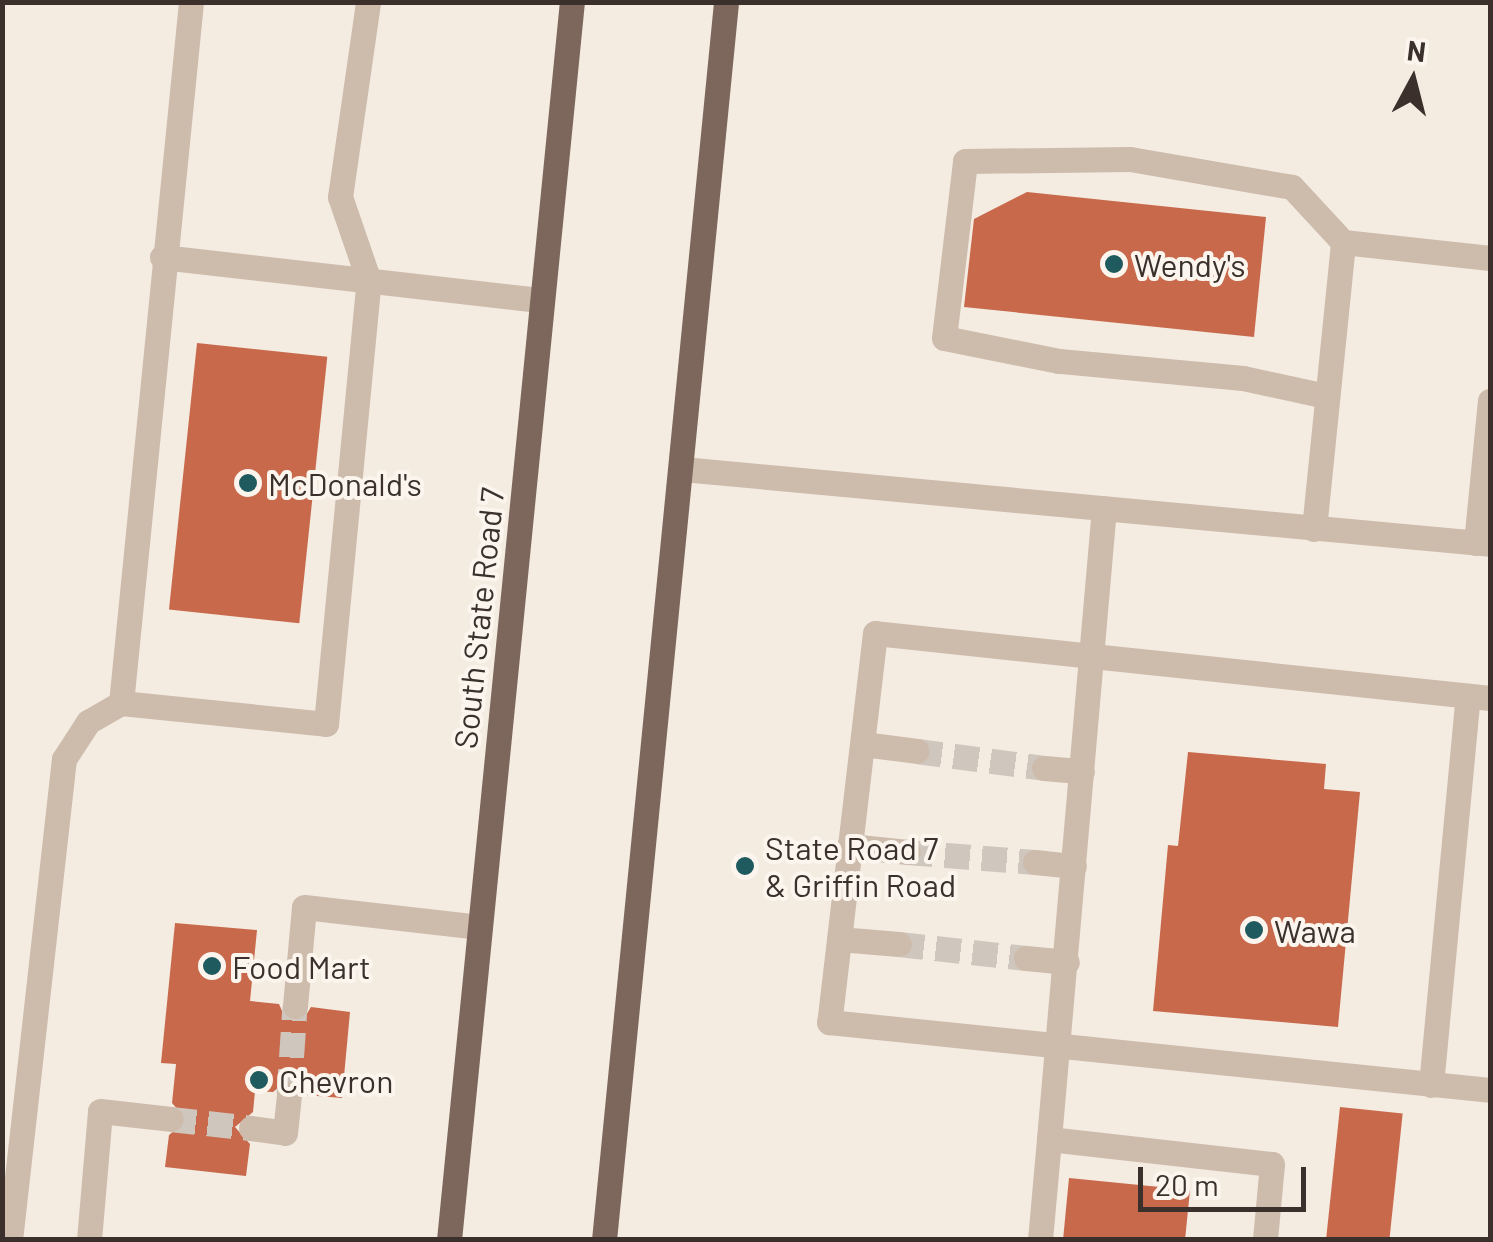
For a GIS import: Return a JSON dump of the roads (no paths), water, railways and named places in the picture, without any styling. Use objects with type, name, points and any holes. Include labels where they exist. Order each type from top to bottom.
[{"type":"main road","name":"South State Road 7","points":[[449,1240],[572,2]]},
{"type":"main road","points":[[604,1240],[726,2]]},
{"type":"lane","points":[[121,703],[162,257],[191,2]]},
{"type":"lane","points":[[10,1240],[64,760],[88,722],[121,703],[326,724],[369,281],[340,197],[368,2]]},
{"type":"lane","points":[[1326,396],[1243,378],[1059,361],[944,338],[966,161],[1130,159],[1292,187],[1343,242],[1490,258]]},
{"type":"lane","points":[[1314,528],[1343,242]]},
{"type":"lane","points":[[162,257],[542,300]]},
{"type":"lane","points":[[682,469],[1483,544],[1490,401]]},
{"type":"lane","points":[[1040,1240],[1104,508]]},
{"type":"lane","points":[[1430,1085],[1479,697],[876,633],[828,1022],[1430,1085],[1490,1090]]},
{"type":"lane","points":[[862,744],[917,751]]},
{"type":"lane","points":[[1044,768],[1082,771]]},
{"type":"lane","points":[[849,846],[908,852]]},
{"type":"lane","points":[[1035,862],[1074,866]]},
{"type":"lane","points":[[295,1006],[304,907],[480,926]]},
{"type":"lane","points":[[839,939],[899,944]]},
{"type":"lane","points":[[1026,958],[1067,962]]},
{"type":"lane","points":[[251,1128],[285,1133],[289,1094]]},
{"type":"lane","points":[[89,1240],[100,1111],[170,1118]]},
{"type":"lane","points":[[1049,1140],[1272,1164],[1265,1240]]},
{"type":"tunnel","points":[[917,751],[1044,768]]},
{"type":"tunnel","points":[[908,852],[1035,862]]},
{"type":"tunnel","points":[[899,944],[1026,958]]},
{"type":"tunnel","points":[[289,1094],[295,1006]]},
{"type":"tunnel","points":[[171,1119],[251,1128]]},
{"type":"place","name":"Wendy's","points":[[1114,264]]},
{"type":"place","name":"McDonald's","points":[[248,483]]},
{"type":"place","name":"State Road 7 & Griffin Road","points":[[745,866]]},
{"type":"place","name":"Wawa","points":[[1254,930]]},
{"type":"place","name":"Food Mart","points":[[212,966]]},
{"type":"place","name":"Chevron","points":[[259,1080]]}]
